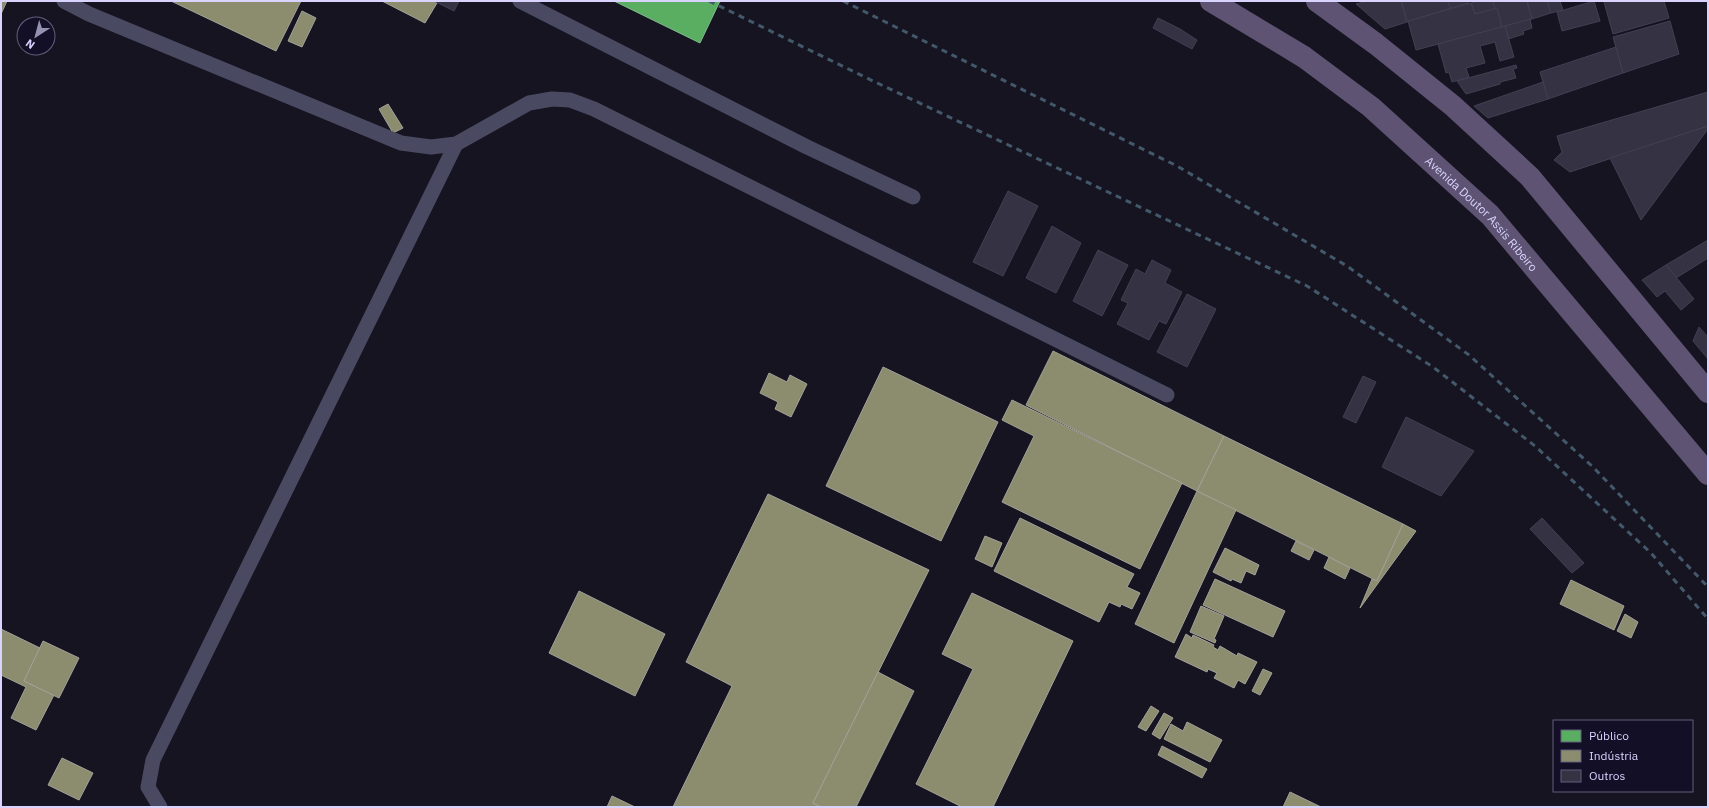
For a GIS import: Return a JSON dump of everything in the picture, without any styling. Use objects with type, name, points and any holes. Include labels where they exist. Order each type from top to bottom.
[{"type":"main road","name":"Avenida Doutor Assis Ribeiro","points":[[1211,1],[1304,57],[1371,107],[1490,215],[1708,474]]},
{"type":"main road","points":[[1317,1],[1376,44],[1453,106],[1530,177],[1708,392]]},
{"type":"lane","points":[[64,1],[92,8],[401,143],[431,147],[456,144],[529,103],[552,99],[570,100],[594,109],[1167,395]]},
{"type":"lane","points":[[520,1],[807,147],[913,197]]},
{"type":"lane","points":[[160,807],[148,786],[154,760],[456,144]]},
{"type":"building: Público","points":[[614,1],[720,1],[700,43]]},
{"type":"building: Indústria","points":[[1,1],[7,1],[1,14]]},
{"type":"building: Indústria","points":[[171,1],[301,1],[276,51]]},
{"type":"building: Indústria","points":[[382,1],[433,1],[437,3],[425,23]]},
{"type":"building: Indústria","points":[[302,11],[316,18],[302,47],[288,41]]},
{"type":"building: Indústria","points":[[388,104],[403,128],[393,133],[379,109]]},
{"type":"building: Indústria","points":[[1053,351],[1224,436],[1197,491],[1026,405]]},
{"type":"building: Indústria","points":[[883,367],[998,422],[941,541],[826,486]]},
{"type":"building: Indústria","points":[[769,373],[787,382],[790,375],[807,384],[791,417],[775,409],[778,402],[760,393]]},
{"type":"building: Indústria","points":[[1012,400],[1182,483],[1140,569],[1002,502],[1034,436],[1002,420]]},
{"type":"building: Indústria","points":[[1224,436],[1403,524],[1377,581],[1197,491]]},
{"type":"building: Indústria","points":[[1197,491],[1236,510],[1174,643],[1135,624]]},
{"type":"building: Indústria","points":[[768,494],[929,570],[813,803],[821,807],[673,807],[732,686],[686,662]]},
{"type":"building: Indústria","points":[[1020,518],[1134,574],[1127,587],[1140,593],[1132,609],[1121,604],[1120,607],[1109,602],[1099,622],[994,571]]},
{"type":"building: Indústria","points":[[1403,524],[1416,531],[1360,608],[1372,579],[1377,581]]},
{"type":"building: Indústria","points":[[985,536],[1002,543],[992,567],[975,559]]},
{"type":"building: Indústria","points":[[1296,541],[1314,550],[1309,560],[1291,551]]},
{"type":"building: Indústria","points":[[1225,548],[1259,565],[1255,575],[1246,571],[1241,583],[1232,579],[1231,581],[1213,572]]},
{"type":"building: Indústria","points":[[1329,557],[1350,568],[1345,579],[1324,568]]},
{"type":"building: Indústria","points":[[1215,579],[1285,611],[1273,637],[1203,605]]},
{"type":"building: Indústria","points":[[1571,580],[1624,606],[1614,630],[1560,604]]},
{"type":"building: Indústria","points":[[579,591],[665,634],[635,696],[549,653]]},
{"type":"building: Indústria","points":[[972,593],[1073,641],[993,807],[962,807],[916,784],[973,669],[942,654]]},
{"type":"building: Indústria","points":[[1201,606],[1224,616],[1214,639],[1216,640],[1215,643],[1190,632]]},
{"type":"building: Indústria","points":[[1625,614],[1638,622],[1631,638],[1617,631]]},
{"type":"building: Indústria","points":[[1,629],[40,648],[24,681],[54,695],[36,730],[11,718],[26,687],[1,675]]},
{"type":"building: Indústria","points":[[1186,634],[1192,638],[1193,635],[1214,645],[1213,647],[1218,650],[1220,646],[1237,656],[1238,653],[1257,662],[1245,684],[1238,680],[1234,688],[1214,678],[1217,673],[1208,669],[1207,672],[1175,657]]},
{"type":"building: Indústria","points":[[43,641],[79,658],[59,698],[24,681]]},
{"type":"building: Indústria","points":[[1263,669],[1272,673],[1260,695],[1252,691]]},
{"type":"building: Indústria","points":[[878,672],[914,691],[856,807],[821,807],[813,803]]},
{"type":"building: Indústria","points":[[1151,706],[1159,711],[1146,731],[1138,727]]},
{"type":"building: Indústria","points":[[1164,713],[1173,718],[1160,739],[1152,734]]},
{"type":"building: Indústria","points":[[1187,722],[1222,740],[1210,762],[1164,739],[1171,724],[1183,731]]},
{"type":"building: Indústria","points":[[1162,746],[1207,769],[1202,778],[1158,755]]},
{"type":"building: Indústria","points":[[62,758],[93,773],[79,800],[48,785]]},
{"type":"building: Indústria","points":[[1290,792],[1321,807],[1283,807]]},
{"type":"building: Indústria","points":[[612,796],[635,807],[607,807]]},
{"type":"building: Outros","points":[[434,1],[459,1],[454,11]]},
{"type":"building: Outros","points":[[1368,1],[1401,1],[1407,22],[1385,29],[1356,4]]},
{"type":"building: Outros","points":[[1447,1],[1451,8],[1407,22],[1402,2]]},
{"type":"building: Outros","points":[[1447,1],[1468,1],[1469,3],[1451,8]]},
{"type":"building: Outros","points":[[1477,1],[1493,1],[1495,9],[1475,14],[1471,3]]},
{"type":"building: Outros","points":[[1493,1],[1527,1],[1532,19],[1502,27],[1497,8],[1495,9]]},
{"type":"building: Outros","points":[[1527,1],[1547,1],[1551,13],[1532,19]]},
{"type":"building: Outros","points":[[1547,1],[1560,1],[1563,10],[1551,13]]},
{"type":"building: Outros","points":[[1594,1],[1600,21],[1562,31],[1557,12]]},
{"type":"building: Outros","points":[[1664,1],[1669,18],[1613,34],[1604,2]]},
{"type":"building: Outros","points":[[1471,3],[1475,14],[1497,8],[1502,27],[1416,50],[1408,21]]},
{"type":"building: Outros","points":[[1158,18],[1180,29],[1197,40],[1192,49],[1153,28]]},
{"type":"building: Outros","points":[[1530,19],[1532,28],[1523,31],[1524,34],[1508,39],[1505,26]]},
{"type":"building: Outros","points":[[1670,21],[1679,54],[1623,73],[1613,37]]},
{"type":"building: Outros","points":[[1505,26],[1514,57],[1500,61],[1495,42],[1480,46],[1485,63],[1466,68],[1469,77],[1452,82],[1449,72],[1446,73],[1438,44]]},
{"type":"building: Outros","points":[[1616,47],[1623,73],[1548,99],[1540,72]]},
{"type":"building: Outros","points":[[1516,65],[1517,68],[1513,69],[1516,78],[1466,94],[1457,81]]},
{"type":"building: Outros","points":[[1543,82],[1548,99],[1488,118],[1474,106]]},
{"type":"building: Outros","points":[[1708,92],[1708,126],[1570,172],[1554,160],[1562,152],[1557,136]]},
{"type":"building: Outros","points":[[1708,126],[1708,129],[1641,220],[1610,158]]},
{"type":"building: Outros","points":[[1008,191],[1038,206],[1003,276],[973,262]]},
{"type":"building: Outros","points":[[1052,226],[1081,243],[1056,293],[1026,278]]},
{"type":"building: Outros","points":[[1708,240],[1708,258],[1676,278],[1666,265]]},
{"type":"building: Outros","points":[[1098,250],[1128,265],[1102,316],[1073,301]]},
{"type":"building: Outros","points":[[1152,260],[1171,270],[1165,283],[1182,292],[1166,324],[1159,321],[1149,340],[1117,324],[1128,303],[1121,300],[1136,269],[1145,274]]},
{"type":"building: Outros","points":[[1666,265],[1694,299],[1681,310],[1665,291],[1657,297],[1642,280]]},
{"type":"building: Outros","points":[[1187,294],[1216,309],[1187,367],[1157,352]]},
{"type":"building: Outros","points":[[1699,327],[1708,337],[1708,359],[1693,341]]},
{"type":"building: Outros","points":[[1363,376],[1376,382],[1356,423],[1343,417]]},
{"type":"building: Outros","points":[[1406,417],[1474,451],[1441,496],[1382,467]]},
{"type":"building: Outros","points":[[1542,518],[1584,563],[1572,573],[1530,529]]},
{"type":"railway","points":[[709,1],[873,81],[1307,286],[1433,367],[1535,446],[1651,553],[1708,619]]},
{"type":"railway","points":[[843,1],[1177,166],[1347,266],[1469,355],[1593,467],[1708,587]]}]
